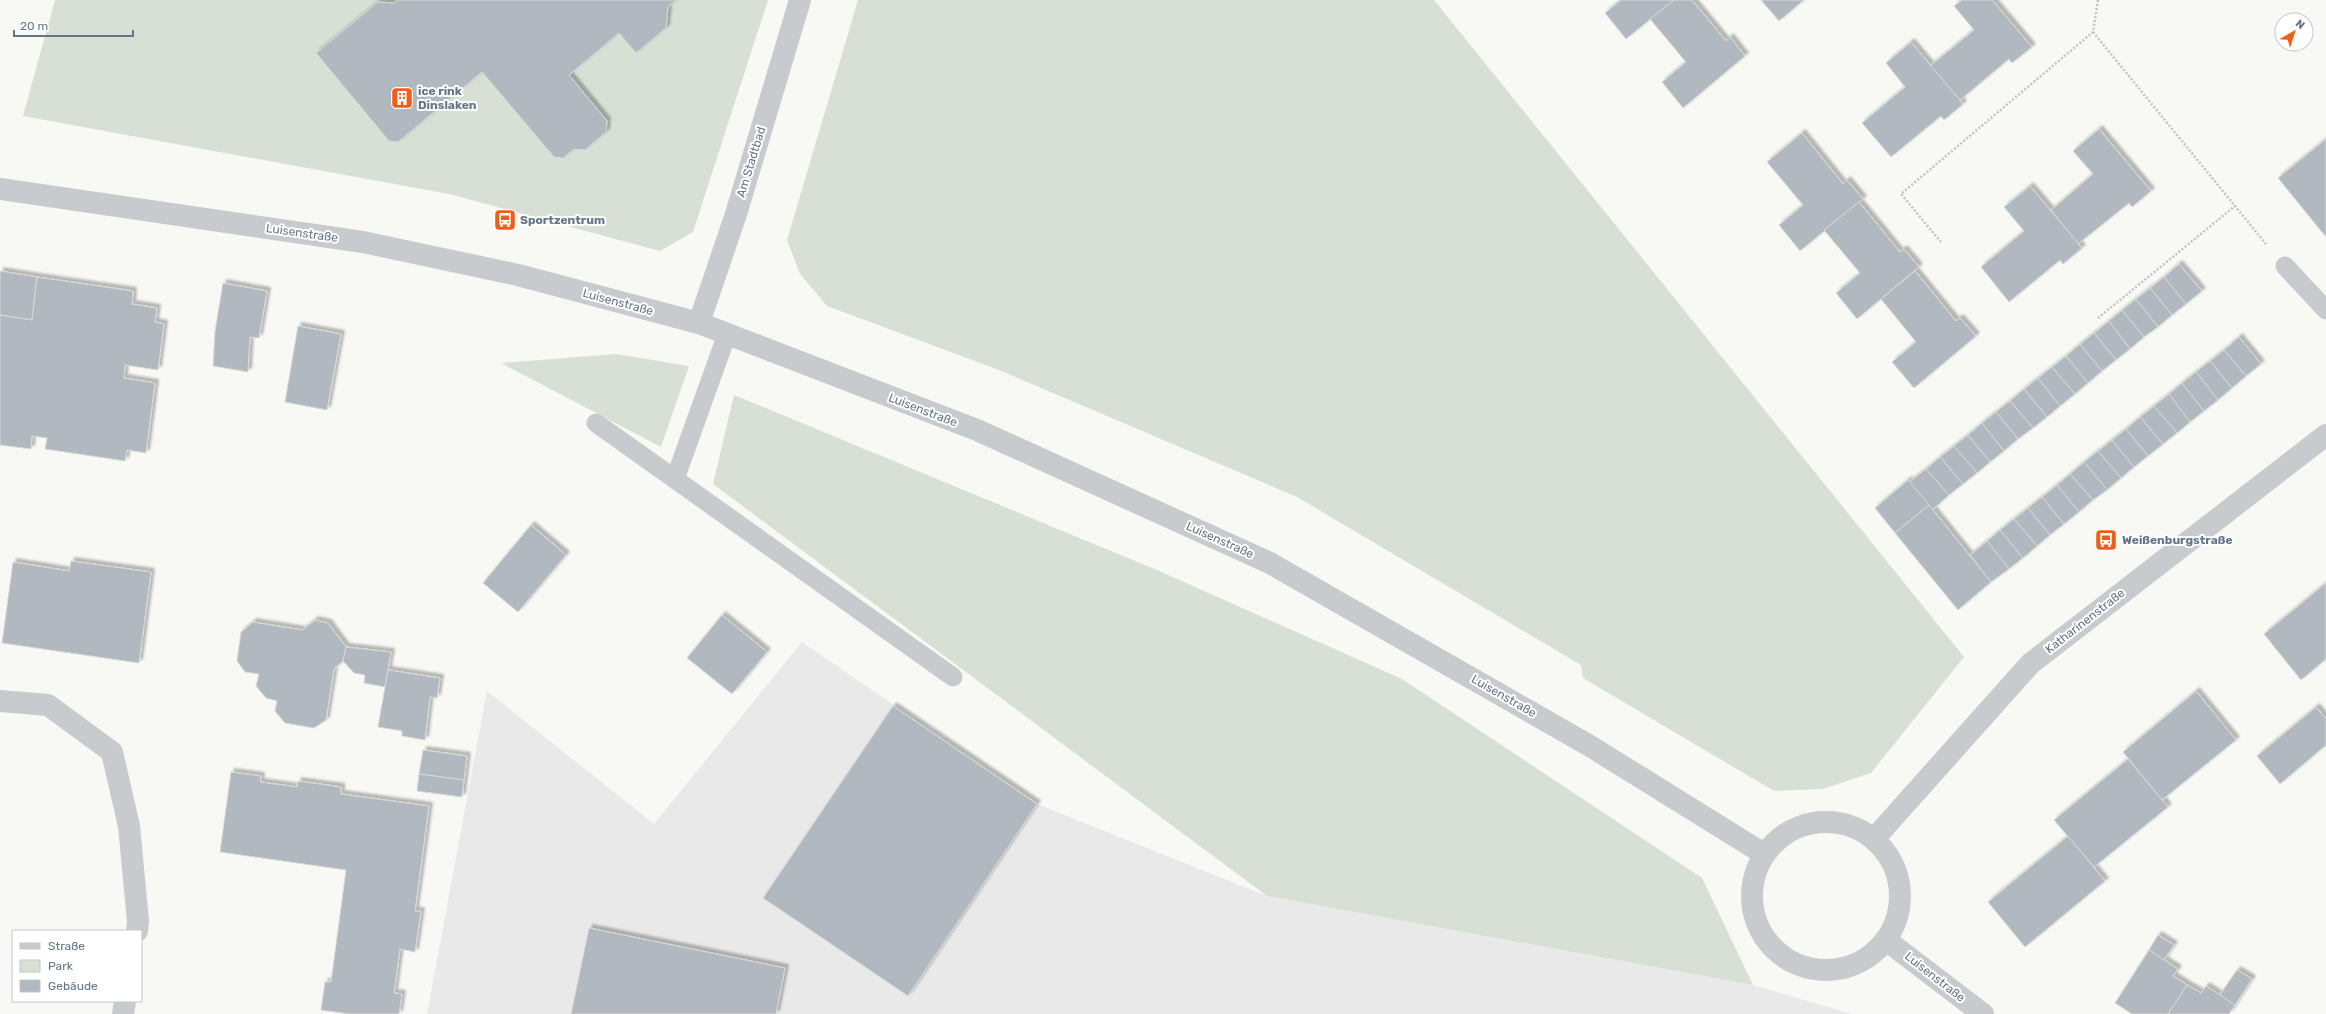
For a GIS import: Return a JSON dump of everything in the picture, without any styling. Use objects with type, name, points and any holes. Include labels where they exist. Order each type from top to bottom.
[{"type":"street","name":"Am Stadtbad","points":[[699,323],[736,214],[800,0]]},
{"type":"street","name":"Luisenstraße","points":[[0,190],[363,242],[518,275],[699,323],[977,430],[1270,563],[1590,746],[1764,854]]},
{"type":"street","name":"Katharinenstraße","points":[[1874,839],[2030,664],[2326,435]]},
{"type":"street","points":[[0,701],[48,705],[112,752],[129,826],[138,921],[136,930]]},
{"type":"street","points":[[1828,822],[1852,826],[1874,839],[1888,856],[1898,876],[1900,898],[1897,920],[1886,940],[1868,958],[1845,968],[1819,970],[1794,963],[1774,948],[1758,928],[1752,903],[1754,877],[1764,854],[1781,836],[1803,825],[1828,822]]},
{"type":"street","name":"Luisenstraße","points":[[1886,940],[1983,1014]]},
{"type":"street","points":[[123,1014],[125,1002]]},
{"type":"lane","points":[[2285,266],[2326,310]]},
{"type":"lane","points":[[675,479],[727,334]]},
{"type":"lane","points":[[596,423],[953,677]]},
{"type":"path","points":[[1941,242],[1901,194],[2093,32],[2098,0]]},
{"type":"path","points":[[2093,32],[2234,206],[2285,266]]},
{"type":"path","points":[[2098,318],[2234,206]]},
{"type":"shaded area","points":[[802,642],[1037,804],[1267,896],[1753,985],[1852,1014],[427,1014],[487,691],[654,824]]},
{"type":"green space","points":[[55,0],[768,0],[693,232],[660,251],[449,194],[23,116]]},
{"type":"green space","points":[[858,0],[1434,0],[1964,657],[1871,773],[1823,789],[1774,791],[1583,678],[1581,665],[1297,497],[999,370],[827,306],[800,274],[787,240]]},
{"type":"green space","points":[[617,354],[689,366],[661,447],[501,363]]},
{"type":"green space","points":[[734,395],[1157,570],[1402,679],[1702,878],[1753,985],[1267,896],[713,484]]},
{"type":"building","name":"ice rink Dinslaken","points":[[397,0],[676,0],[668,7],[666,28],[636,53],[619,33],[569,75],[607,121],[606,132],[585,150],[574,149],[563,158],[554,157],[482,72],[398,142],[389,141],[316,53],[378,2],[394,3]]},
{"type":"building","points":[[1621,0],[1674,0],[1626,39],[1605,13]]},
{"type":"building","points":[[1674,0],[1692,0],[1726,41],[1730,37],[1745,56],[1683,108],[1662,82],[1686,62],[1650,19]]},
{"type":"building","points":[[1761,0],[1804,0],[1779,21]]},
{"type":"building","points":[[1962,0],[1992,0],[2032,47],[2012,63],[2009,59],[1960,100],[1930,66],[1974,30],[1954,6]]},
{"type":"building","points":[[1911,42],[1963,104],[1944,120],[1941,116],[1891,157],[1862,123],[1905,87],[1886,63]]},
{"type":"building","points":[[2099,129],[2151,191],[2132,207],[2129,203],[2078,244],[2051,210],[2093,174],[2073,151]]},
{"type":"building","points":[[1802,133],[1843,184],[1847,180],[1863,199],[1800,251],[1779,225],[1803,205],[1767,162]]},
{"type":"building","points":[[2326,139],[2326,237],[2278,178]]},
{"type":"building","points":[[2030,186],[2082,248],[2063,264],[2060,260],[2009,302],[1981,267],[2024,231],[2004,207]]},
{"type":"building","points":[[1859,202],[1900,252],[1904,249],[1919,267],[1857,319],[1836,293],[1860,273],[1824,230]]},
{"type":"building","points":[[2179,264],[2202,291],[2186,304],[2164,277]]},
{"type":"building","points":[[0,271],[37,277],[32,320],[0,315]]},
{"type":"building","points":[[1915,271],[1956,321],[1960,318],[1976,336],[1914,388],[1892,362],[1916,342],[1881,299]]},
{"type":"building","points":[[37,277],[133,291],[132,304],[157,308],[155,322],[164,324],[158,370],[125,365],[124,378],[155,383],[146,453],[127,450],[125,461],[45,449],[47,438],[32,436],[31,449],[0,445],[0,315],[32,320]]},
{"type":"building","points":[[2164,277],[2186,304],[2172,315],[2150,288]]},
{"type":"building","points":[[223,283],[267,291],[259,338],[250,337],[248,372],[213,366],[215,331]]},
{"type":"building","points":[[2150,288],[2172,315],[2158,327],[2136,299]]},
{"type":"building","points":[[2136,299],[2158,327],[2144,337],[2122,310]]},
{"type":"building","points":[[2122,310],[2144,337],[2130,349],[2109,321]]},
{"type":"building","points":[[2109,321],[2130,349],[2116,360],[2094,333]]},
{"type":"building","points":[[298,326],[341,334],[327,410],[285,402]]},
{"type":"building","points":[[2094,333],[2116,360],[2102,371],[2080,344]]},
{"type":"building","points":[[2239,337],[2261,364],[2246,376],[2224,350]]},
{"type":"building","points":[[2080,344],[2102,371],[2088,383],[2066,356]]},
{"type":"building","points":[[2224,350],[2246,376],[2232,388],[2210,361]]},
{"type":"building","points":[[2066,356],[2088,383],[2075,394],[2052,367]]},
{"type":"building","points":[[2210,361],[2232,388],[2218,400],[2196,372]]},
{"type":"building","points":[[2052,367],[2075,394],[2060,406],[2038,378]]},
{"type":"building","points":[[2196,372],[2218,400],[2204,411],[2182,383]]},
{"type":"building","points":[[2038,378],[2060,406],[2047,417],[2024,389]]},
{"type":"building","points":[[2182,383],[2204,411],[2190,422],[2169,394]]},
{"type":"building","points":[[2024,389],[2047,417],[2033,428],[2010,401]]},
{"type":"building","points":[[2169,394],[2190,422],[2177,433],[2154,406]]},
{"type":"building","points":[[2010,401],[2033,428],[2018,439],[1996,412]]},
{"type":"building","points":[[2154,406],[2177,433],[2163,444],[2140,417]]},
{"type":"building","points":[[1996,412],[2018,439],[2004,451],[1982,423]]},
{"type":"building","points":[[2140,417],[2163,444],[2148,456],[2126,429]]},
{"type":"building","points":[[1982,423],[2004,451],[1990,462],[1968,435]]},
{"type":"building","points":[[2126,429],[2148,456],[2134,467],[2112,440]]},
{"type":"building","points":[[1968,435],[1990,462],[1977,473],[1954,446]]},
{"type":"building","points":[[2112,440],[2134,467],[2121,478],[2098,451]]},
{"type":"building","points":[[1954,446],[1977,473],[1963,484],[1940,457]]},
{"type":"building","points":[[2098,451],[2121,478],[2107,490],[2084,462]]},
{"type":"building","points":[[1940,457],[1963,484],[1949,495],[1926,469]]},
{"type":"building","points":[[2084,462],[2107,490],[2093,500],[2070,474]]},
{"type":"building","points":[[1926,469],[1949,495],[1932,510],[1909,482]]},
{"type":"building","points":[[2070,474],[2093,500],[2079,512],[2057,485]]},
{"type":"building","points":[[1908,480],[1929,505],[1895,533],[1875,508]]},
{"type":"building","points":[[2057,485],[2079,512],[2064,524],[2042,497]]},
{"type":"building","points":[[2042,497],[2064,524],[2050,535],[2028,508]]},
{"type":"building","points":[[1929,505],[1991,582],[1958,610],[1895,533]]},
{"type":"building","points":[[2028,508],[2050,535],[2037,546],[2014,519]]},
{"type":"building","points":[[2014,519],[2037,546],[2023,558],[2000,530]]},
{"type":"building","points":[[531,525],[566,555],[518,612],[483,583]]},
{"type":"building","points":[[2000,530],[2023,558],[2009,569],[1987,541]]},
{"type":"building","points":[[1987,541],[2009,569],[1991,582],[1970,555]]},
{"type":"building","points":[[71,561],[151,572],[139,663],[2,643],[13,562],[69,571]]},
{"type":"building","points":[[2326,583],[2326,659],[2301,680],[2264,634]]},
{"type":"building","points":[[722,615],[767,652],[732,694],[687,658]]},
{"type":"building","points":[[315,620],[328,623],[346,647],[343,661],[334,669],[326,720],[314,728],[285,723],[275,711],[277,701],[266,698],[256,686],[259,674],[245,672],[237,661],[241,632],[253,622],[302,630]]},
{"type":"building","points":[[346,647],[391,652],[385,687],[364,683],[365,675],[354,673],[343,661]]},
{"type":"building","points":[[388,670],[440,678],[437,698],[430,697],[425,740],[402,736],[402,731],[378,727]]},
{"type":"building","points":[[2196,691],[2236,740],[2162,800],[2123,752]]},
{"type":"building","points":[[893,706],[1037,804],[908,996],[763,898]]},
{"type":"building","points":[[2316,707],[2326,719],[2326,745],[2280,784],[2257,756]]},
{"type":"building","points":[[423,750],[467,756],[464,780],[419,774]]},
{"type":"building","points":[[2128,759],[2168,807],[2094,867],[2054,820]]},
{"type":"building","points":[[231,772],[261,776],[260,782],[297,787],[298,781],[341,787],[341,794],[429,806],[415,911],[421,911],[415,952],[400,949],[394,993],[402,994],[399,1014],[349,1014],[321,1010],[325,982],[331,982],[346,870],[220,852]]},
{"type":"building","points":[[419,774],[464,780],[462,797],[417,791]]},
{"type":"building","points":[[2068,836],[2105,881],[2025,947],[1988,902]]},
{"type":"building","points":[[589,928],[785,968],[776,1014],[571,1014]]},
{"type":"building","points":[[2158,935],[2174,945],[2164,960],[2149,950]]},
{"type":"building","points":[[2149,950],[2178,969],[2173,976],[2187,985],[2168,1014],[2132,1014],[2115,1003]]},
{"type":"building","points":[[2237,970],[2252,979],[2235,1005],[2219,996]]},
{"type":"building","points":[[2187,985],[2201,993],[2206,986],[2235,1005],[2229,1014],[2168,1014]]},
{"type":"place","name":"ice rink Dinslaken","points":[[402,98]]},
{"type":"place","name":"Sportzentrum","points":[[505,220]]},
{"type":"place","name":"Weißenburgstraße","points":[[2106,540]]}]
